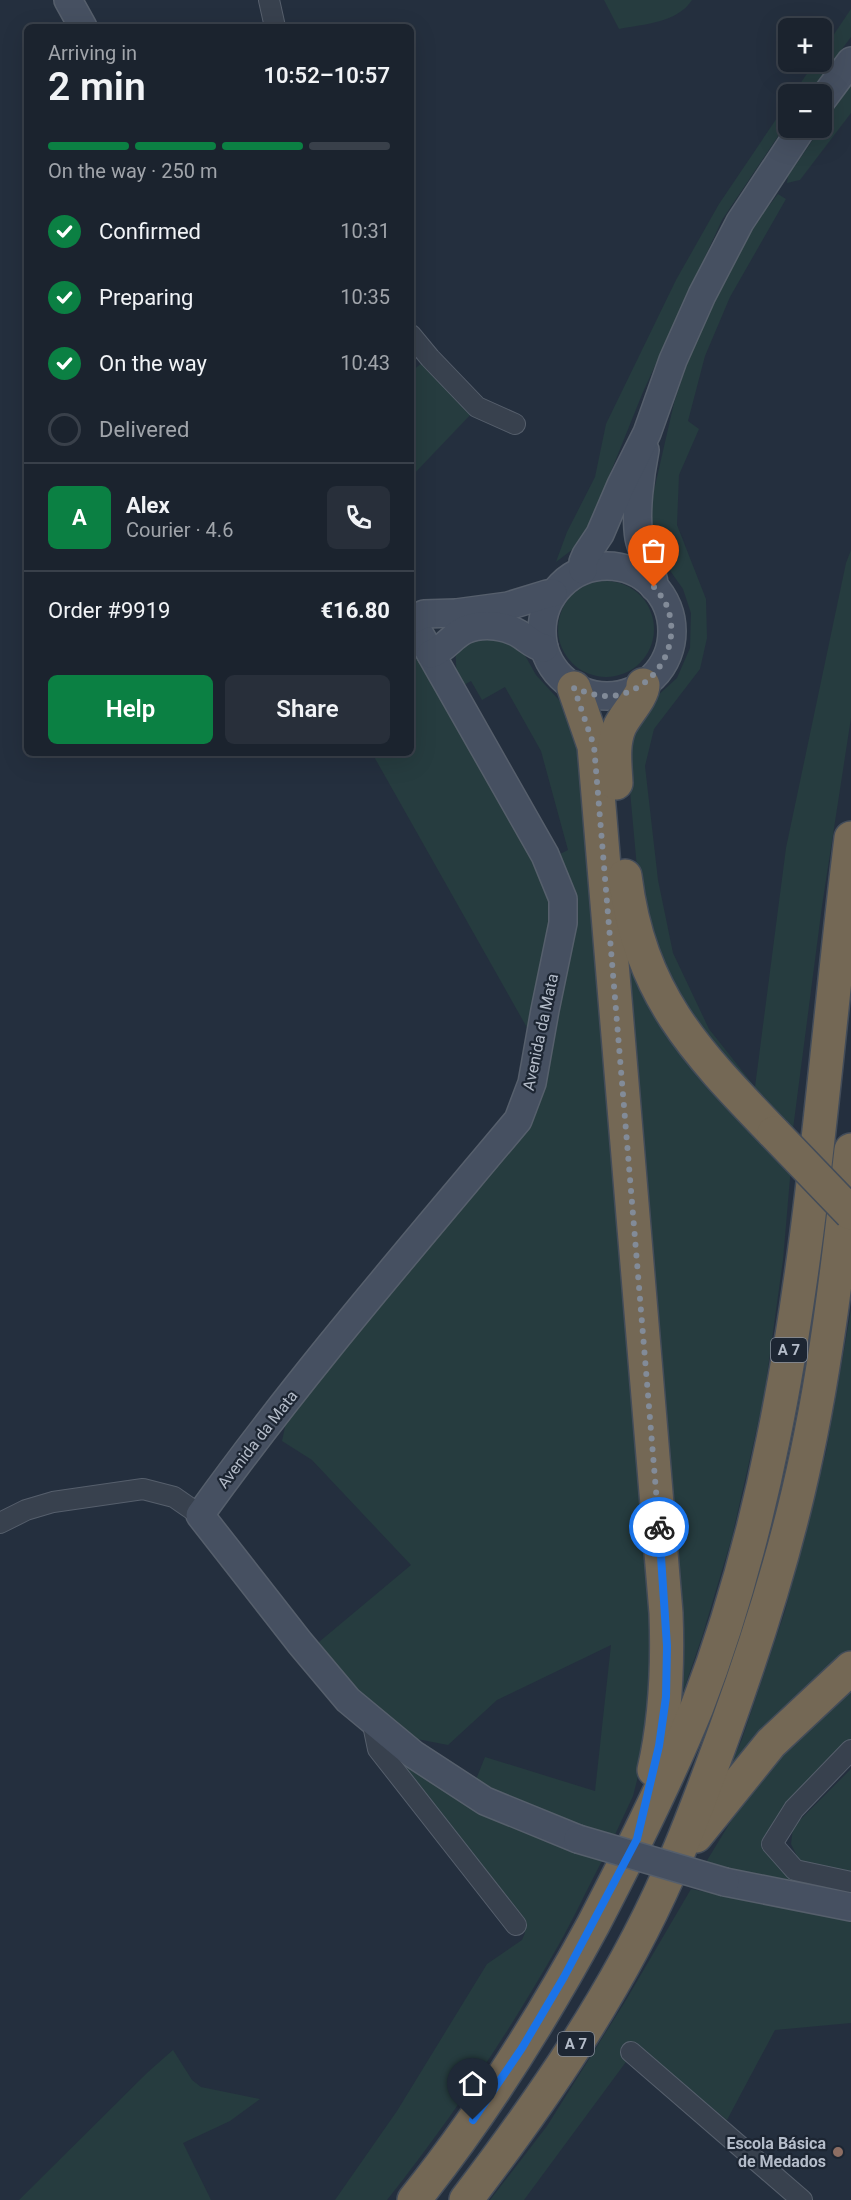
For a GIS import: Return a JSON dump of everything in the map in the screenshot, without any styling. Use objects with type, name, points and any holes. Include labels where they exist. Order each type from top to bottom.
[{"type":"highway","points":[[643,685],[640,696],[620,728],[615,743],[614,760],[626,889],[638,942],[660,995],[691,1042],[851,1213]]},
{"type":"highway","points":[[574,688],[594,746],[666,1613],[667,1678],[662,1727],[650,1790],[637,1839]]},
{"type":"highway","name":"A 7","points":[[414,2200],[469,2126],[527,2040],[573,1961],[637,1839],[696,1708],[715,1654],[751,1537],[774,1436],[793,1330],[851,838]]},
{"type":"highway","name":"A 7","points":[[466,2200],[558,2073],[619,1971],[668,1877],[712,1766],[755,1646],[798,1493],[825,1348],[851,1149]]},
{"type":"highway","points":[[668,1877],[709,1818],[771,1743],[851,1668]]},
{"type":"street","points":[[68,0],[81,24]]},
{"type":"street","points":[[271,1],[275,24]]},
{"type":"street","points":[[832,87],[851,61]]},
{"type":"street","points":[[583,570],[586,555],[600,534],[621,485],[647,434],[674,360],[713,272],[740,222],[795,138]]},
{"type":"street","points":[[414,339],[477,407],[515,424]]},
{"type":"street","points":[[647,434],[638,526],[642,549],[654,579],[654,587]]},
{"type":"street","points":[[602,566],[621,568],[639,575],[654,587],[665,602],[671,620],[671,638],[666,656],[657,672],[643,685],[627,693],[609,696],[591,694],[574,688],[555,671],[544,648],[542,629],[545,611],[554,593],[567,580],[583,570],[602,566]]},
{"type":"street","points":[[414,619],[424,614],[456,613],[508,606],[554,593]]},
{"type":"street","name":"Avenida da Mata","points":[[200,1515],[237,1463],[301,1382],[518,1120],[532,1083],[563,923],[563,899],[545,855],[414,625]]},
{"type":"street","points":[[431,654],[442,649],[465,630],[490,626],[514,631],[534,646],[544,648]]},
{"type":"street","points":[[0,1523],[26,1510],[53,1502],[143,1489],[174,1497],[200,1515],[300,1643],[348,1700],[413,1754],[485,1802],[578,1839],[725,1882],[851,1907]]},
{"type":"street","points":[[372,1720],[378,1749],[516,1925]]},
{"type":"street","points":[[851,1750],[794,1809],[772,1844],[795,1870],[851,1882]]},
{"type":"street","points":[[631,2052],[802,2200]]},
{"type":"green space","points":[[604,0],[692,0],[686,8],[669,18],[619,29]]},
{"type":"green space","points":[[851,9],[851,37],[832,62],[832,37]]},
{"type":"green space","points":[[808,72],[825,72],[816,84],[800,84]]},
{"type":"green space","points":[[851,84],[851,113],[832,138],[832,112]]},
{"type":"green space","points":[[778,116],[778,136],[722,220],[643,392],[585,536],[577,546],[556,562],[567,532],[595,477],[606,424],[676,280],[719,204]]},
{"type":"green space","points":[[814,138],[832,138],[800,180],[787,183],[788,176]]},
{"type":"green space","points":[[778,194],[786,199],[730,297],[705,356],[688,421],[699,429],[679,475],[677,525],[706,599],[707,638],[700,669],[654,729],[645,766],[658,880],[673,953],[709,1029],[755,1087],[786,848],[846,563],[851,550],[851,718],[822,906],[793,1129],[755,1088],[753,1090],[705,1036],[678,997],[654,946],[639,890],[627,758],[630,728],[645,707],[677,678],[690,648],[691,613],[683,589],[664,562],[653,540],[649,512],[674,403],[693,346],[722,284],[758,220]]},
{"type":"green space","points":[[423,362],[473,412],[414,474],[414,370]]},
{"type":"green space","points":[[606,581],[624,584],[640,595],[651,611],[654,629],[651,647],[640,663],[624,674],[606,677],[588,674],[572,663],[561,647],[558,629],[561,611],[572,595],[588,584]]},
{"type":"green space","points":[[480,631],[517,641],[536,675],[560,701],[573,722],[583,752],[655,1613],[647,1741],[633,1796],[612,1841],[475,1782],[485,1757],[595,1791],[611,1645],[497,1700],[448,1745],[417,1739],[351,1688],[313,1647],[411,1565],[312,1460],[282,1441],[287,1418],[541,1087],[556,856],[568,850],[541,751],[505,687],[482,700],[471,681],[459,688],[455,651]]},
{"type":"green space","points":[[414,640],[554,898],[530,1033],[374,756],[414,756]]},
{"type":"green space","points":[[620,895],[631,941],[791,1166],[783,1260],[764,1397],[732,1537],[702,1637],[673,1721]]},
{"type":"green space","points":[[851,1310],[851,1659],[717,1797],[742,1739],[785,1611],[826,1452]]},
{"type":"green space","points":[[851,1690],[851,1739],[779,1816],[772,1858],[850,1886],[820,1895],[703,1867],[731,1821],[769,1768]]},
{"type":"green space","points":[[397,1755],[558,1845],[602,1861],[570,1925],[499,2044],[456,2108],[387,2200],[335,2200],[397,2111],[487,1964],[522,1940],[525,1933],[517,1914],[393,1759]]},
{"type":"green space","points":[[851,1769],[851,1873],[823,1869],[799,1860],[791,1844],[793,1827]]},
{"type":"green space","points":[[691,1889],[813,1913],[851,1917],[851,2023],[775,2030],[727,2120],[637,2047],[524,2200],[490,2200],[547,2126],[626,2000]]},
{"type":"green space","points":[[173,2050],[192,2080],[201,2087],[260,2099],[230,2121],[183,2143],[211,2200],[19,2200],[148,2072]]},
{"type":"way so far","points":[[654,587],[665,602],[671,620],[671,638],[666,656],[657,672],[643,685],[627,693],[609,696],[591,694],[574,688],[591,730],[594,746],[659,1527]]},
{"type":"place","name":"Escola Básica de Medados","points":[[838,2152]]},
{"type":"route","points":[[473,2120],[522,2048],[564,1977],[637,1839],[659,1746],[666,1697],[666,1613],[659,1527]]}]
